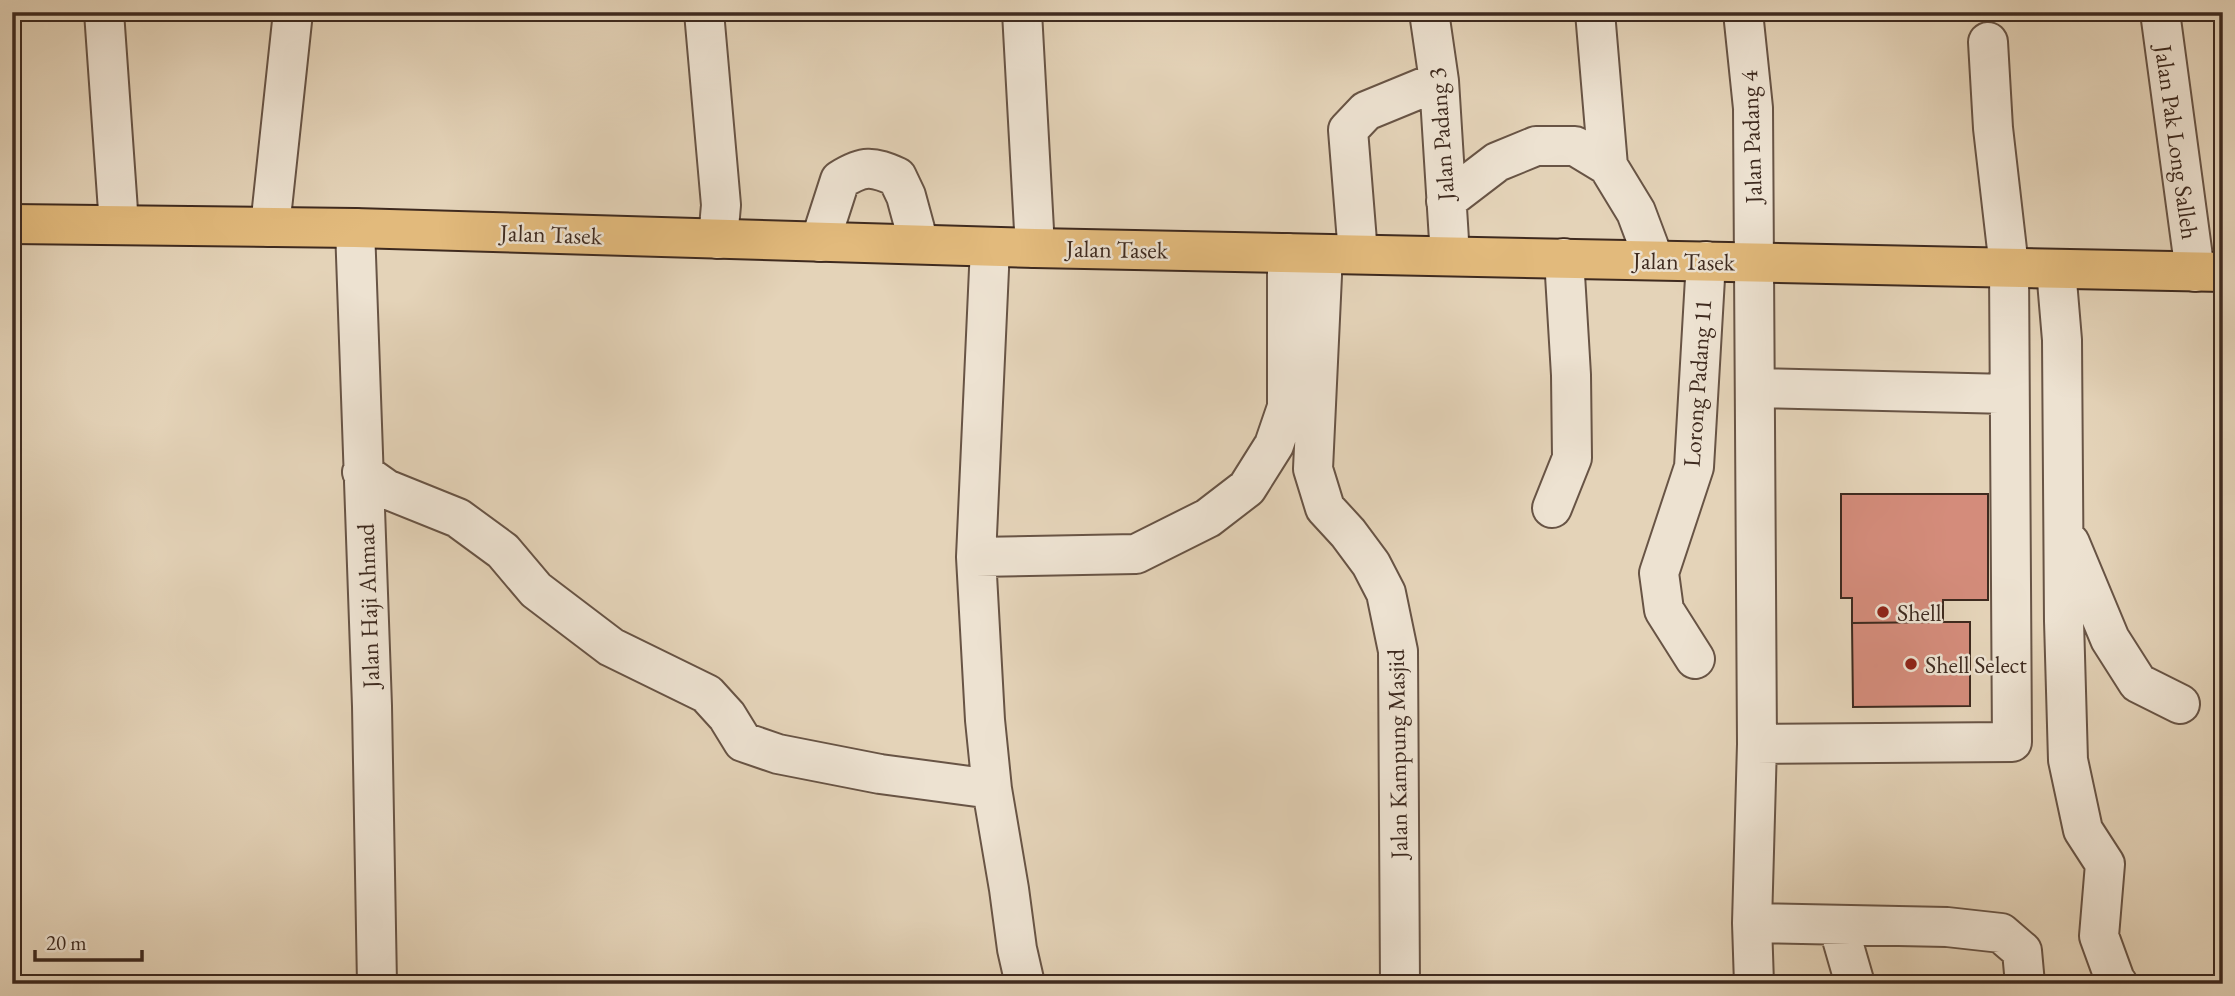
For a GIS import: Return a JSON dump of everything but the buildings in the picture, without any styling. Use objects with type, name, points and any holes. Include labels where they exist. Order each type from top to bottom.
[{"type":"main road","name":"Jalan Tasek","points":[[12,224],[355,228],[989,247],[2209,272]]},
{"type":"street","points":[[104,12],[119,225]]},
{"type":"street","points":[[270,227],[293,12]]},
{"type":"street","points":[[704,12],[722,205],[719,239]]},
{"type":"street","points":[[1022,12],[1035,248]]},
{"type":"street","name":"Jalan Padang 3","points":[[1429,12],[1439,81],[1450,256]]},
{"type":"street","points":[[1595,12],[1608,166],[1636,212],[1654,260]]},
{"type":"street","name":"Jalan Padang 4","points":[[1743,12],[1753,108],[1755,262],[1758,744],[1752,923],[1754,984]]},
{"type":"street","name":"Jalan Pak Long Salleh","points":[[2160,12],[2209,272]]},
{"type":"street","points":[[1758,744],[2012,742],[2009,267],[1993,128],[1988,42]]},
{"type":"street","points":[[976,557],[1136,554],[1208,518],[1247,488],[1274,445],[1287,407],[1323,254],[1348,130],[1366,111],[1439,81]]},
{"type":"street","points":[[1446,201],[1497,162],[1536,146],[1575,146],[1608,166]]},
{"type":"street","points":[[820,242],[840,180],[858,168],[877,168],[897,177],[906,196],[919,244]]},
{"type":"street","name":"Jalan Haji Ahmad","points":[[355,228],[372,706],[377,984]]},
{"type":"street","points":[[989,247],[976,557],[985,720],[992,789],[1025,984]]},
{"type":"street","name":"Jalan Kampung Masjid","points":[[1323,254],[1313,469],[1325,508],[1371,564],[1386,593],[1398,651],[1400,984]]},
{"type":"street","points":[[1552,508],[1572,458],[1571,375],[1564,258]]},
{"type":"street","name":"Lorong Padang 11","points":[[1695,659],[1664,610],[1659,573],[1694,467],[1706,261]]},
{"type":"street","points":[[2056,269],[2062,340],[2068,760],[2082,830],[2105,864],[2099,936],[2118,984]]},
{"type":"street","points":[[1755,388],[2010,394]]},
{"type":"street","points":[[362,472],[386,489],[458,518],[503,551],[536,590],[611,647],[707,694],[727,716],[743,742],[778,754],[880,774],[992,789]]},
{"type":"street","points":[[2063,525],[2110,639],[2138,683],[2180,704]]},
{"type":"street","points":[[1752,923],[1947,927],[2001,933],[2022,951],[2025,984]]},
{"type":"street","points":[[1838,925],[1855,984]]},
{"type":"place","name":"Shell","points":[[1883,612]]},
{"type":"place","name":"Shell Select","points":[[1911,664]]}]
